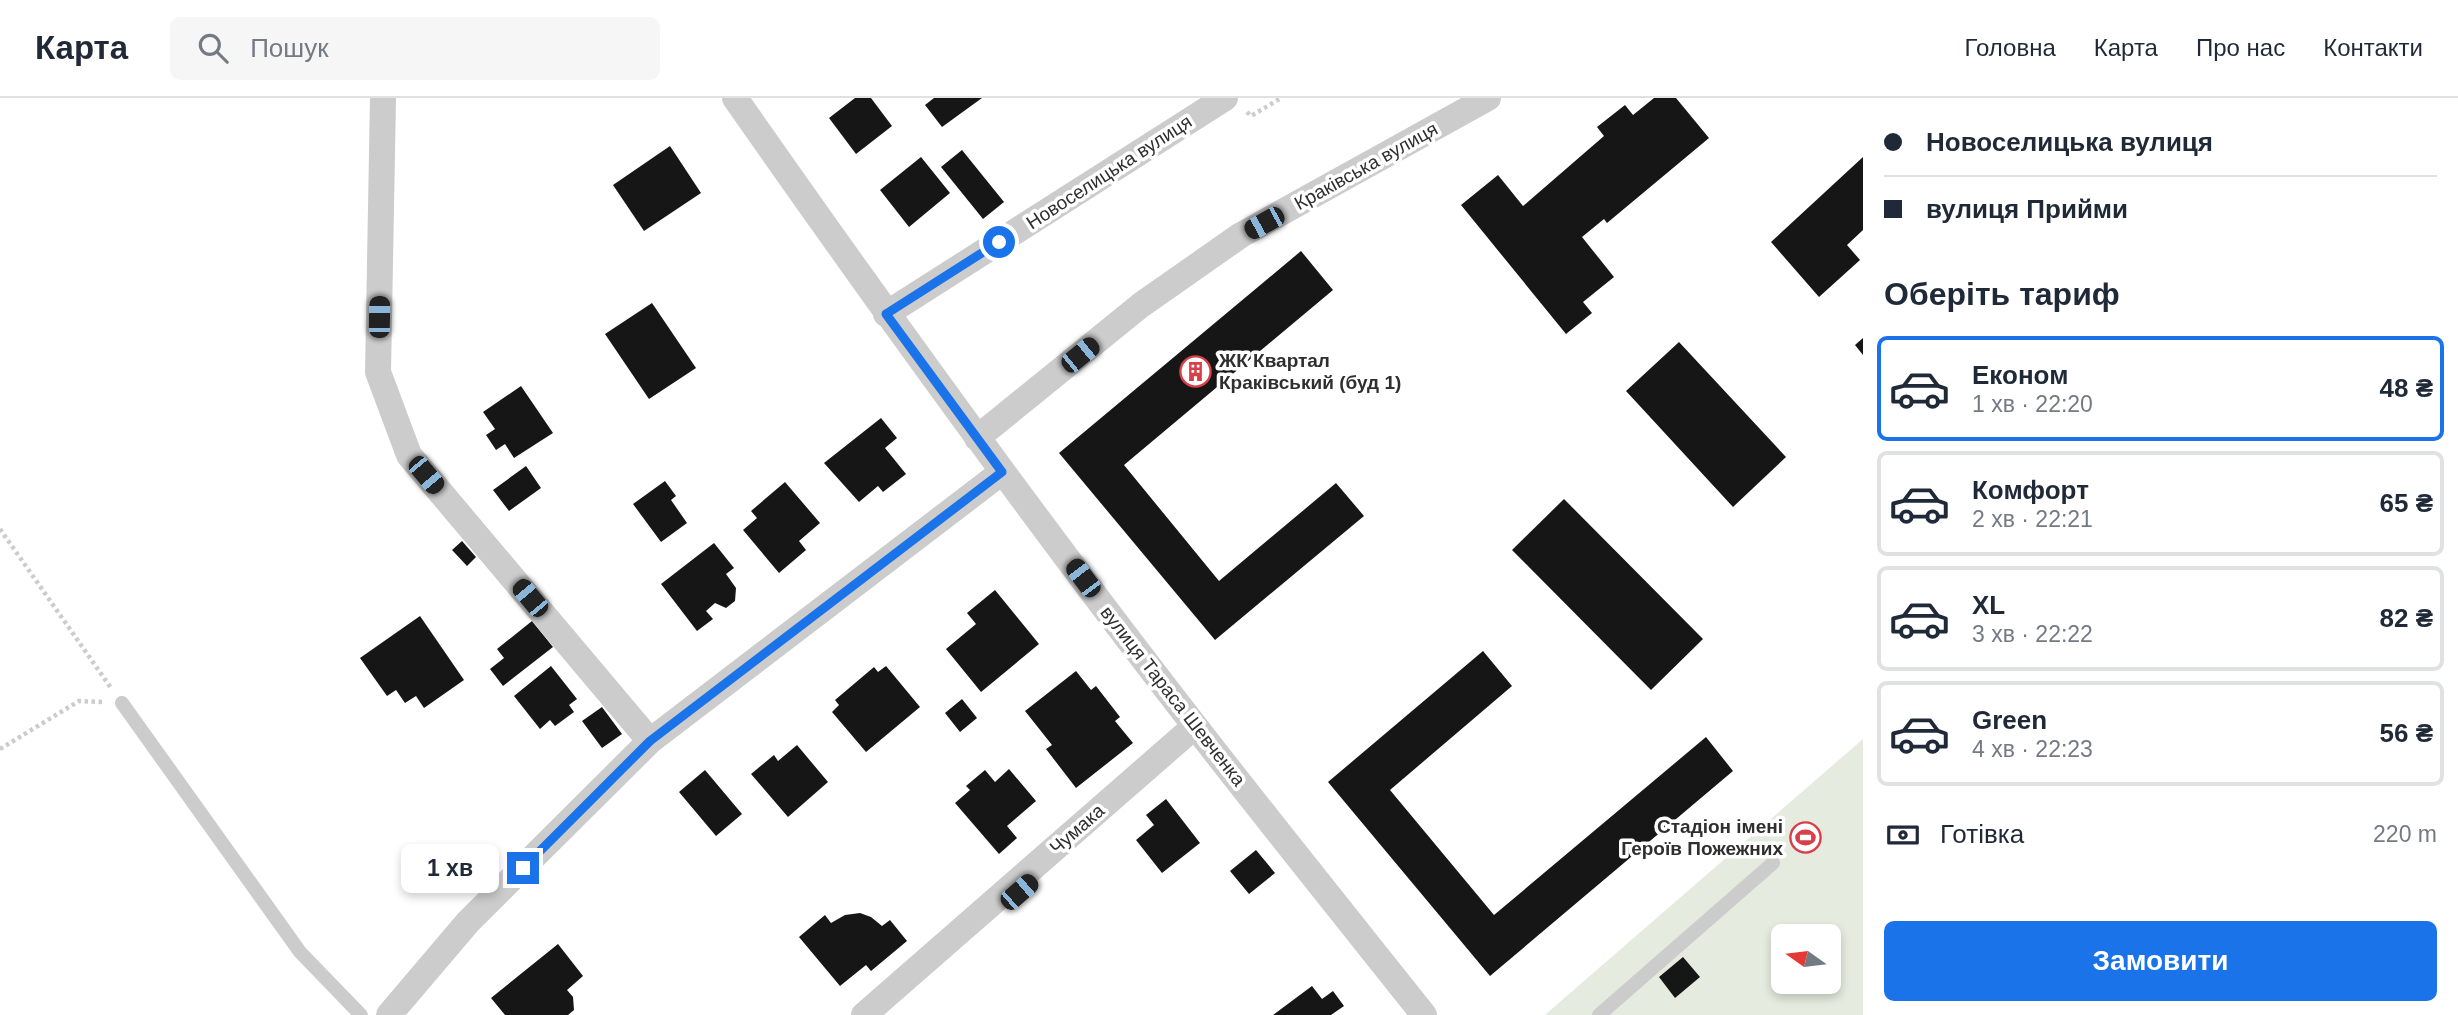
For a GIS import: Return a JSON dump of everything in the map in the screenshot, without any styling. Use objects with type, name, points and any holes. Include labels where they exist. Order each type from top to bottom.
[{"type":"street","points":[[383,98],[378,372],[409,455],[650,741]]},
{"type":"street","name":"вулиця Тараса Шевченка","points":[[735,98],[886,314],[1002,472],[1197,730],[1424,1015]]},
{"type":"street","name":"Краківська вулиця","points":[[977,438],[1141,305],[1241,235],[1488,98]]},
{"type":"street","name":"Новоселицька вулиця","points":[[886,314],[1233,102]]},
{"type":"street","points":[[389,1015],[468,922],[650,741],[1002,472]]},
{"type":"street","points":[[878,1015],[1197,730]]},
{"type":"street","name":"Чумака","points":[[864,1015],[1197,730]]},
{"type":"lane","points":[[122,703],[300,952],[361,1015]]},
{"type":"lane","points":[[1599,1015],[1773,863]]},
{"type":"path","points":[[1233,102],[1251,116],[1281,98]]},
{"type":"path","points":[[0,529],[122,703]]},
{"type":"path","points":[[0,749],[79,701],[122,703]]},
{"type":"shaded area","name":"Стадіон імені Героїв Пожежних","points":[[1863,739],[1863,1015],[1545,1015]]},
{"type":"building","points":[[855,98],[871,98],[892,126],[856,154],[829,118]]},
{"type":"building","points":[[934,98],[982,98],[942,127],[925,105]]},
{"type":"building","points":[[1654,98],[1676,98],[1709,138],[1607,223],[1604,219],[1582,237],[1614,277],[1583,302],[1592,313],[1566,334],[1461,205],[1498,175],[1523,206],[1604,136],[1597,127],[1625,105],[1633,115]]},
{"type":"building","points":[[670,146],[701,193],[644,231],[613,185]]},
{"type":"building","points":[[962,150],[1004,202],[983,219],[941,167]]},
{"type":"building","points":[[921,157],[950,193],[909,227],[880,190]]},
{"type":"building","points":[[1863,157],[1863,230],[1847,245],[1860,260],[1819,297],[1771,242]]},
{"type":"building","name":"ЖК Квартал Краківський (буд 1)","points":[[1301,251],[1333,290],[1124,465],[1219,581],[1336,483],[1364,516],[1215,640],[1059,453]]},
{"type":"building","points":[[652,303],[696,368],[649,399],[605,334]]},
{"type":"building","points":[[1863,338],[1863,355],[1855,345]]},
{"type":"building","points":[[1679,342],[1786,457],[1733,507],[1626,391]]},
{"type":"building","points":[[521,386],[553,433],[514,458],[505,444],[496,450],[486,435],[495,429],[483,412]]},
{"type":"building","points":[[881,418],[897,438],[885,448],[906,474],[883,492],[878,486],[859,502],[824,463]]},
{"type":"building","points":[[526,466],[541,488],[509,511],[493,490]]},
{"type":"building","points":[[665,481],[676,496],[671,500],[687,523],[661,542],[633,504]]},
{"type":"building","points":[[785,482],[820,523],[799,541],[806,550],[779,573],[743,530],[757,518],[751,511]]},
{"type":"building","points":[[1564,499],[1703,639],[1651,690],[1512,550]]},
{"type":"building","points":[[462,541],[476,557],[467,566],[452,550]]},
{"type":"building","points":[[714,543],[734,568],[726,574],[736,588],[735,601],[726,608],[715,603],[706,611],[713,619],[697,631],[661,584]]},
{"type":"building","points":[[995,590],[1039,644],[981,692],[946,649],[976,624],[967,613]]},
{"type":"building","points":[[420,616],[464,680],[424,708],[416,696],[405,703],[396,690],[387,696],[360,658]]},
{"type":"building","points":[[532,621],[553,647],[503,686],[490,669],[504,658],[497,649]]},
{"type":"building","points":[[1483,651],[1512,686],[1390,790],[1494,915],[1706,737],[1733,771],[1490,976],[1328,782]]},
{"type":"building","points":[[551,666],[577,699],[569,705],[574,712],[555,726],[550,720],[540,729],[514,696]]},
{"type":"building","points":[[886,666],[920,707],[866,752],[832,712],[839,705],[835,700],[874,667],[878,672]]},
{"type":"building","points":[[1076,671],[1091,690],[1096,686],[1120,717],[1115,721],[1133,743],[1076,788],[1046,749],[1052,745],[1025,711]]},
{"type":"building","points":[[962,699],[977,718],[960,732],[945,713]]},
{"type":"building","points":[[602,707],[622,734],[602,748],[582,721]]},
{"type":"building","points":[[797,745],[828,782],[788,817],[751,774],[774,755],[778,761]]},
{"type":"building","points":[[1009,769],[1036,801],[1007,826],[1017,838],[999,854],[955,803],[970,790],[966,786],[985,770],[995,782]]},
{"type":"building","points":[[705,770],[742,814],[716,836],[679,792]]},
{"type":"building","points":[[1166,799],[1200,843],[1162,873],[1136,840],[1154,825],[1146,815]]},
{"type":"building","points":[[1256,850],[1275,873],[1249,894],[1230,871]]},
{"type":"building","points":[[860,913],[871,917],[882,926],[890,920],[907,941],[871,971],[866,965],[840,986],[799,937],[825,915],[831,923],[845,915]]},
{"type":"building","points":[[558,944],[583,976],[567,990],[573,997],[574,1010],[568,1015],[505,1015],[491,998]]},
{"type":"building","points":[[1683,957],[1700,977],[1675,998],[1659,977]]},
{"type":"building","points":[[1312,986],[1322,999],[1333,991],[1344,1006],[1331,1015],[1273,1015]]},
{"type":"place","name":"ЖК Квартал Краківський (буд 1)","points":[[1196,371]]},
{"type":"place","name":"Стадіон імені Героїв Пожежних","points":[[1806,837]]},
{"type":"route","points":[[523,868],[650,741],[1002,472],[886,314],[999,242]]}]
